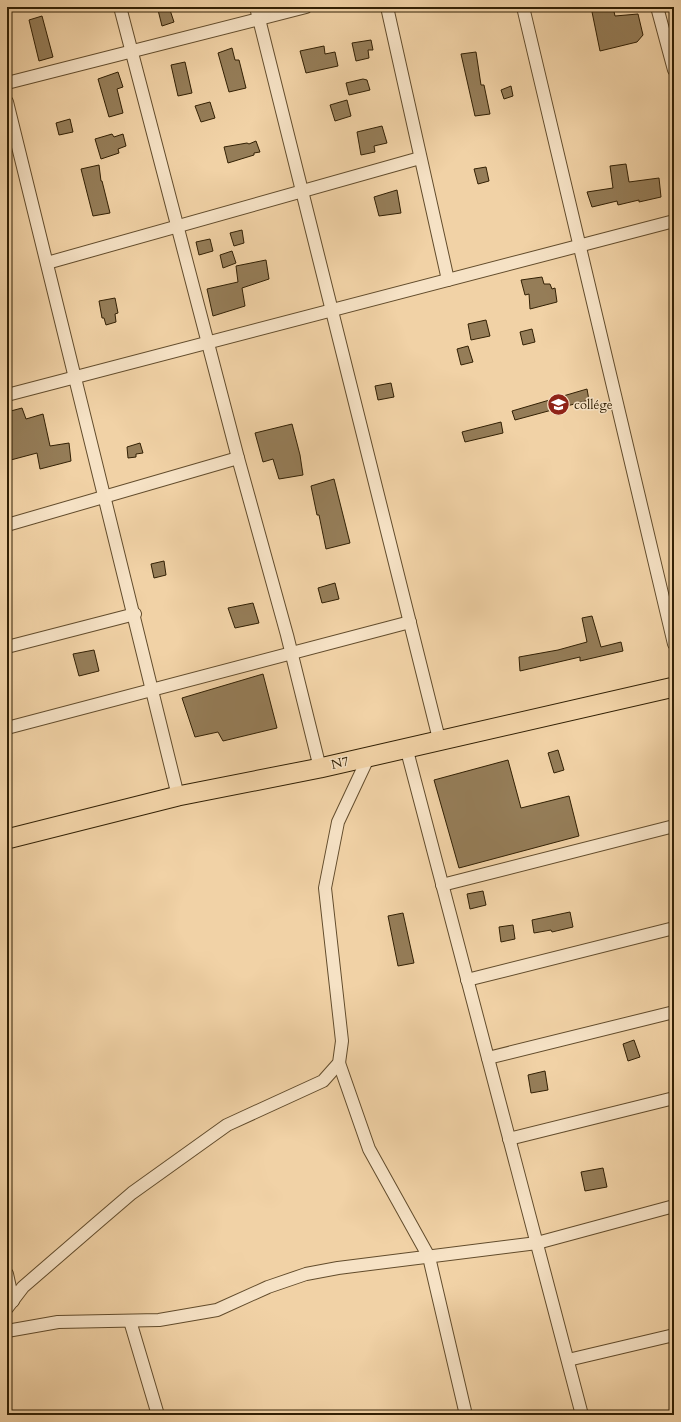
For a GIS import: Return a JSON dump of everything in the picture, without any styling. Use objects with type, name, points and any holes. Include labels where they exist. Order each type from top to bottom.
[{"type":"main road","name":"N7","points":[[7,839],[178,796],[320,768],[439,739],[674,687]]},
{"type":"street","points":[[120,7],[209,342],[238,458],[292,653],[320,768]]},
{"type":"street","points":[[7,83],[131,51],[258,13],[306,7]]},
{"type":"street","points":[[387,7],[448,280]]},
{"type":"street","points":[[523,7],[674,644]]},
{"type":"street","points":[[657,7],[674,70]]},
{"type":"street","points":[[258,13],[439,739]]},
{"type":"street","points":[[7,102],[106,496],[178,796]]},
{"type":"street","points":[[47,262],[420,158]]},
{"type":"street","points":[[7,395],[674,221]]},
{"type":"street","points":[[7,525],[238,458]]},
{"type":"street","points":[[7,647],[134,614]]},
{"type":"street","points":[[7,728],[410,622]]},
{"type":"street","points":[[406,747],[582,1415]]},
{"type":"street","points":[[369,756],[338,822],[325,888],[342,1041],[339,1063],[369,1149],[428,1258],[466,1415]]},
{"type":"street","points":[[442,885],[674,826]]},
{"type":"street","points":[[468,980],[674,928]]},
{"type":"street","points":[[488,1058],[674,1012]]},
{"type":"street","points":[[10,1305],[24,1287],[144,1184],[227,1125],[323,1081],[339,1063]]},
{"type":"street","points":[[509,1139],[674,1098]]},
{"type":"street","points":[[7,1331],[58,1322],[159,1320],[216,1310],[268,1287],[306,1274],[338,1268],[428,1258],[537,1243],[674,1206]]},
{"type":"street","points":[[7,1274],[10,1305]]},
{"type":"street","points":[[130,1321],[158,1415]]},
{"type":"street","points":[[568,1360],[674,1335]]},
{"type":"building","points":[[169,7],[174,22],[162,26],[158,10]]},
{"type":"building","points":[[591,7],[613,7],[615,16],[638,14],[643,35],[637,42],[600,51]]},
{"type":"building","points":[[42,16],[53,57],[39,61],[29,20]]},
{"type":"building","points":[[371,40],[373,50],[368,50],[369,58],[356,61],[352,43]]},
{"type":"building","points":[[324,46],[325,54],[335,52],[338,66],[306,73],[300,51]]},
{"type":"building","points":[[232,48],[235,60],[239,60],[246,88],[229,92],[218,53]]},
{"type":"building","points":[[476,52],[481,85],[484,85],[490,114],[475,116],[461,54]]},
{"type":"building","points":[[185,62],[192,93],[178,96],[171,65]]},
{"type":"building","points":[[118,72],[123,87],[117,89],[123,113],[109,117],[98,79]]},
{"type":"building","points":[[363,79],[367,80],[370,90],[349,95],[346,83]]},
{"type":"building","points":[[511,86],[513,96],[504,99],[501,90]]},
{"type":"building","points":[[347,100],[351,116],[335,121],[330,105]]},
{"type":"building","points":[[210,102],[215,118],[201,122],[195,106]]},
{"type":"building","points":[[70,119],[73,132],[59,135],[56,123]]},
{"type":"building","points":[[382,126],[387,143],[374,146],[375,152],[361,155],[357,132]]},
{"type":"building","points":[[112,134],[114,137],[123,134],[126,146],[118,149],[119,153],[101,159],[95,139]]},
{"type":"building","points":[[256,141],[260,152],[228,163],[224,147],[247,143],[249,144]]},
{"type":"building","points":[[626,164],[629,182],[659,178],[661,197],[618,205],[617,201],[592,207],[587,192],[613,188],[610,166]]},
{"type":"building","points":[[99,165],[101,181],[110,213],[93,216],[81,169]]},
{"type":"building","points":[[486,167],[489,181],[478,184],[474,169]]},
{"type":"building","points":[[397,190],[401,213],[379,216],[374,197]]},
{"type":"building","points":[[242,230],[244,243],[234,246],[230,233]]},
{"type":"building","points":[[210,239],[213,251],[199,255],[196,242]]},
{"type":"building","points":[[232,251],[236,263],[223,268],[220,255]]},
{"type":"building","points":[[266,260],[269,279],[242,288],[245,306],[213,316],[207,289],[238,282],[236,266]]},
{"type":"building","points":[[542,277],[544,284],[550,284],[552,289],[555,288],[557,302],[530,309],[529,294],[525,295],[521,280]]},
{"type":"building","points":[[115,298],[118,313],[115,314],[116,322],[106,325],[104,318],[102,318],[99,301]]},
{"type":"building","points":[[486,320],[490,336],[471,340],[468,324]]},
{"type":"building","points":[[532,329],[535,342],[523,345],[520,332]]},
{"type":"building","points":[[468,346],[473,362],[461,365],[457,349]]},
{"type":"building","points":[[391,383],[394,397],[378,400],[375,386]]},
{"type":"building","points":[[587,389],[589,400],[515,420],[512,411]]},
{"type":"building","points":[[22,408],[26,419],[43,414],[50,446],[69,443],[71,461],[40,469],[37,453],[7,461],[7,412]]},
{"type":"building","points":[[501,422],[503,433],[465,442],[462,432]]},
{"type":"building","points":[[292,424],[300,455],[303,475],[279,479],[273,459],[263,462],[255,433]]},
{"type":"building","points":[[140,443],[143,453],[136,454],[136,457],[128,458],[127,447]]},
{"type":"building","points":[[334,479],[350,543],[326,549],[311,486]]},
{"type":"building","points":[[164,561],[166,575],[154,578],[151,564]]},
{"type":"building","points":[[335,583],[339,599],[322,603],[318,588]]},
{"type":"building","points":[[253,603],[259,623],[235,628],[228,608]]},
{"type":"building","points":[[592,616],[601,647],[621,642],[623,651],[580,661],[580,657],[520,671],[519,657],[558,650],[587,642],[582,618]]},
{"type":"building","points":[[94,650],[99,671],[79,676],[73,654]]},
{"type":"building","points":[[263,674],[277,728],[223,741],[218,732],[195,737],[182,698]]},
{"type":"building","points":[[558,750],[564,770],[554,773],[548,753]]},
{"type":"building","points":[[508,760],[521,808],[569,796],[579,836],[459,868],[434,780]]},
{"type":"building","points":[[483,891],[486,905],[470,909],[467,894]]},
{"type":"building","points":[[570,912],[573,927],[552,932],[551,930],[534,933],[532,920]]},
{"type":"building","points":[[403,913],[414,963],[398,966],[388,916]]},
{"type":"building","points":[[513,925],[515,939],[501,942],[499,927]]},
{"type":"building","points":[[634,1040],[640,1057],[628,1061],[623,1044]]},
{"type":"building","points":[[545,1071],[548,1090],[531,1093],[528,1075]]},
{"type":"building","points":[[603,1168],[607,1187],[585,1191],[581,1172]]},
{"type":"place","name":"collége","points":[[559,405]]}]
